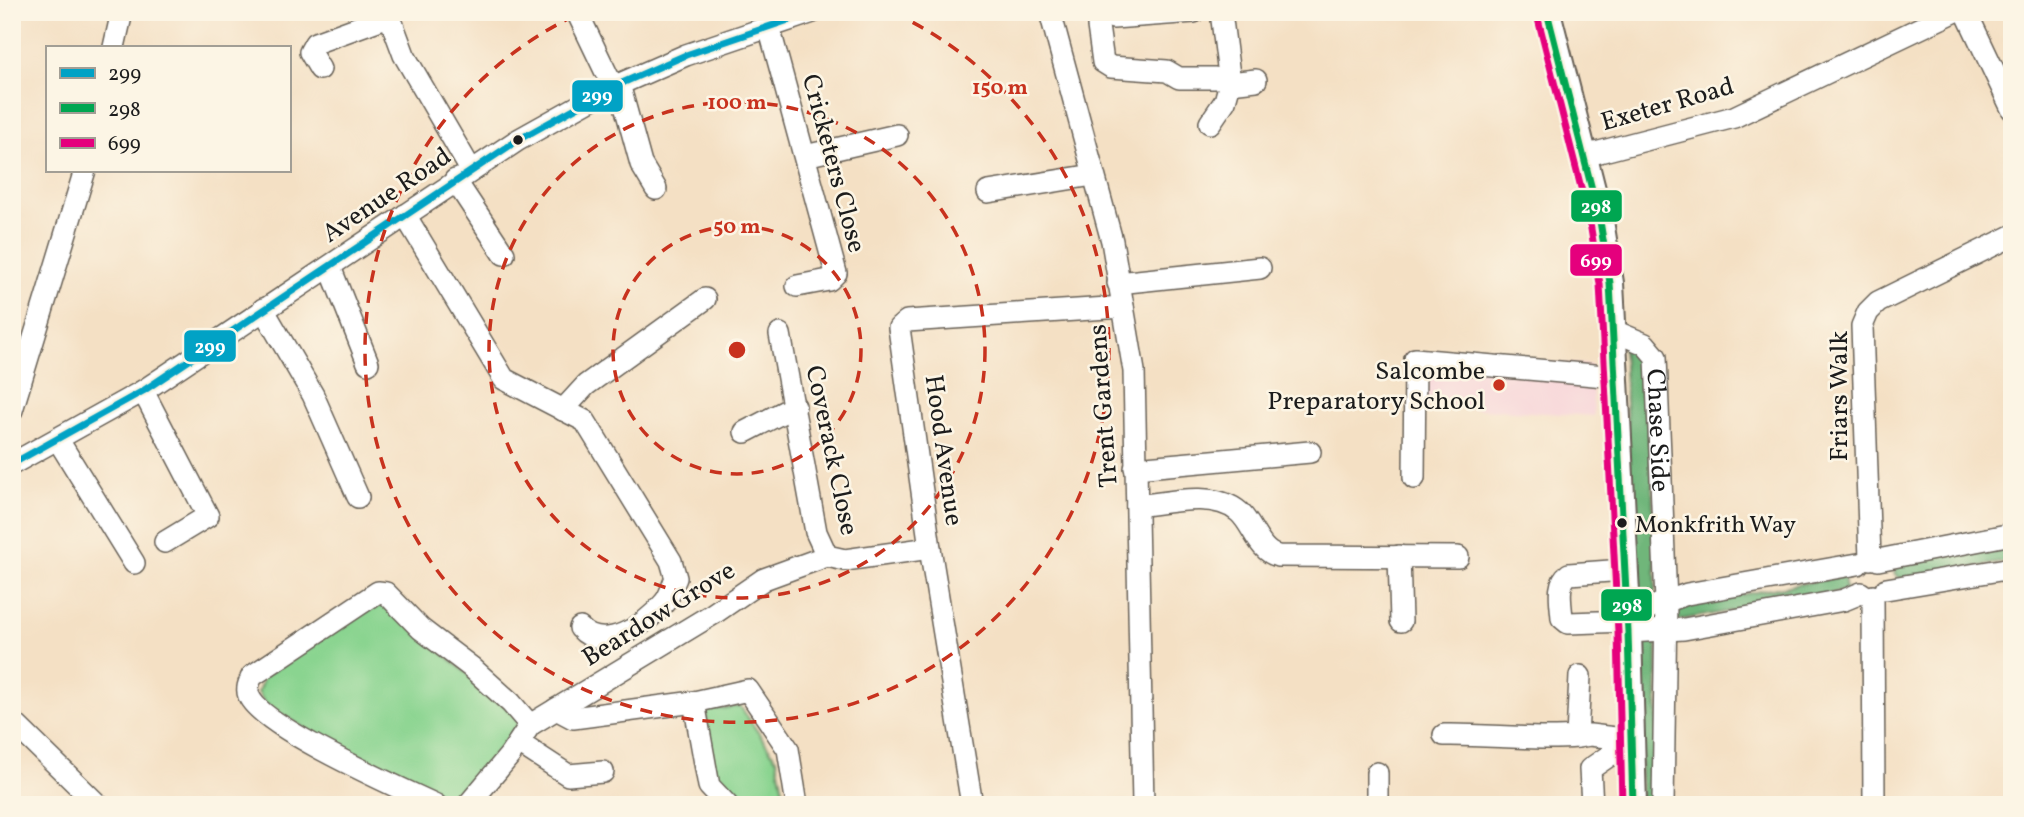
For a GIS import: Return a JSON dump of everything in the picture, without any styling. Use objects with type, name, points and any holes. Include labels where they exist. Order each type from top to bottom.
[{"type":"main road","name":"Chase Side","points":[[1547,12],[1601,231],[1614,331],[1628,621],[1633,805]]},
{"type":"street","points":[[114,46],[122,12]]},
{"type":"street","points":[[576,12],[616,85],[641,164],[656,189]]},
{"type":"street","name":"Avenue Road","points":[[12,464],[143,391],[463,175],[616,85],[686,55],[813,12]]},
{"type":"street","name":"Trent Gardens","points":[[1050,12],[1112,241],[1133,372],[1143,805]]},
{"type":"street","points":[[1194,12],[1113,18],[1101,13],[1098,26],[1103,62],[1111,67],[1167,71],[1179,78],[1256,80]]},
{"type":"street","points":[[1210,123],[1225,101],[1221,12]]},
{"type":"street","name":"Exeter Road","points":[[1584,156],[1734,117],[1954,12]]},
{"type":"street","points":[[1966,12],[2012,109]]},
{"type":"street","points":[[320,69],[310,52],[315,44],[394,15],[404,55],[504,254]]},
{"type":"street","name":"Cricketers Close","points":[[769,27],[836,273],[829,280],[797,286]]},
{"type":"street","points":[[805,156],[897,135]]},
{"type":"street","points":[[12,410],[84,172]]},
{"type":"street","points":[[988,192],[1093,175]]},
{"type":"street","points":[[405,215],[504,379],[585,421],[671,561],[676,578],[665,603],[636,626],[605,641],[587,636],[580,628]]},
{"type":"street","name":"Friars Walk","points":[[1869,561],[1861,326],[1868,312],[1878,302],[2012,236]]},
{"type":"street","points":[[330,267],[368,363]]},
{"type":"street","points":[[1118,283],[1260,268]]},
{"type":"street","points":[[563,410],[586,385],[705,299]]},
{"type":"street","name":"Hood Avenue","points":[[972,805],[930,548],[899,328],[907,321],[1123,307]]},
{"type":"street","points":[[263,309],[313,395],[358,497]]},
{"type":"street","name":"Chase Side","points":[[1614,331],[1645,344],[1656,357],[1666,601],[1663,805]]},
{"type":"street","name":"Coverack Close","points":[[780,334],[816,533],[824,557],[845,561],[930,548]]},
{"type":"street","points":[[1414,478],[1415,359],[1616,377]]},
{"type":"street","points":[[143,391],[208,516],[165,542]]},
{"type":"street","points":[[745,432],[795,407]]},
{"type":"street","points":[[58,440],[134,564]]},
{"type":"street","points":[[1135,468],[1310,452]]},
{"type":"street","points":[[1137,506],[1204,501],[1223,503],[1238,511],[1265,549],[1278,556],[1458,557]]},
{"type":"street","points":[[1628,621],[1666,601],[1736,584],[2012,534]]},
{"type":"street","points":[[1399,556],[1401,621]]},
{"type":"street","name":"Beardow Grove","points":[[524,734],[556,709],[713,614],[764,579],[824,557]]},
{"type":"street","points":[[1869,561],[1889,573],[1873,593],[1874,805]]},
{"type":"street","points":[[1869,561],[1853,579],[1873,593]]},
{"type":"street","points":[[1624,569],[1569,574],[1561,583],[1562,618],[1568,623],[1628,621],[1666,630],[2012,568]]},
{"type":"street","points":[[436,805],[362,772],[274,720],[250,698],[248,687],[252,676],[367,598],[378,592],[386,593],[421,629],[512,703],[524,734],[568,775],[603,772]]},
{"type":"street","points":[[1580,676],[1583,736]]},
{"type":"street","points":[[556,709],[573,718],[694,702],[748,690],[788,749],[797,805]]},
{"type":"street","points":[[694,702],[709,786],[717,798],[727,805]]},
{"type":"street","points":[[12,721],[99,805]]},
{"type":"street","points":[[468,805],[524,734]]},
{"type":"street","points":[[1444,735],[1493,734],[1541,740],[1583,736],[1632,740]]},
{"type":"street","points":[[1592,805],[1590,769],[1632,740]]},
{"type":"street","points":[[1377,774],[1377,805]]},
{"type":"shaded area","name":"Salcombe Preparatory School","points":[[1403,354],[1591,365],[1594,416],[1416,405]]},
{"type":"green space","points":[[1632,345],[1648,360],[1656,591],[1646,599],[1636,591],[1623,347]]},
{"type":"green space","points":[[2012,541],[2012,561],[1900,579],[1894,574],[1898,563]]},
{"type":"green space","points":[[1844,576],[1846,591],[1679,620],[1675,616],[1678,606]]},
{"type":"green space","points":[[380,604],[396,613],[511,711],[520,723],[467,798],[450,805],[372,770],[264,703],[258,692],[264,677],[365,606]]},
{"type":"green space","points":[[1653,640],[1657,645],[1658,805],[1641,805],[1640,648],[1646,641]]},
{"type":"green space","points":[[740,706],[777,760],[786,805],[741,805],[718,789],[705,711]]},
{"type":"transit line","name":"299","points":[[12,464],[143,391],[518,140],[613,87],[686,55],[812,12]]},
{"type":"transit line","name":"298","points":[[1547,12],[1600,221],[1610,283],[1628,632],[1633,805]]},
{"type":"transit line","name":"699","points":[[1537,15],[1590,223],[1600,284],[1618,632],[1622,805]]},
{"type":"place","name":"Salcombe Preparatory School","points":[[1499,385]]},
{"type":"place","name":"Monkfrith Way","points":[[1622,523]]}]
